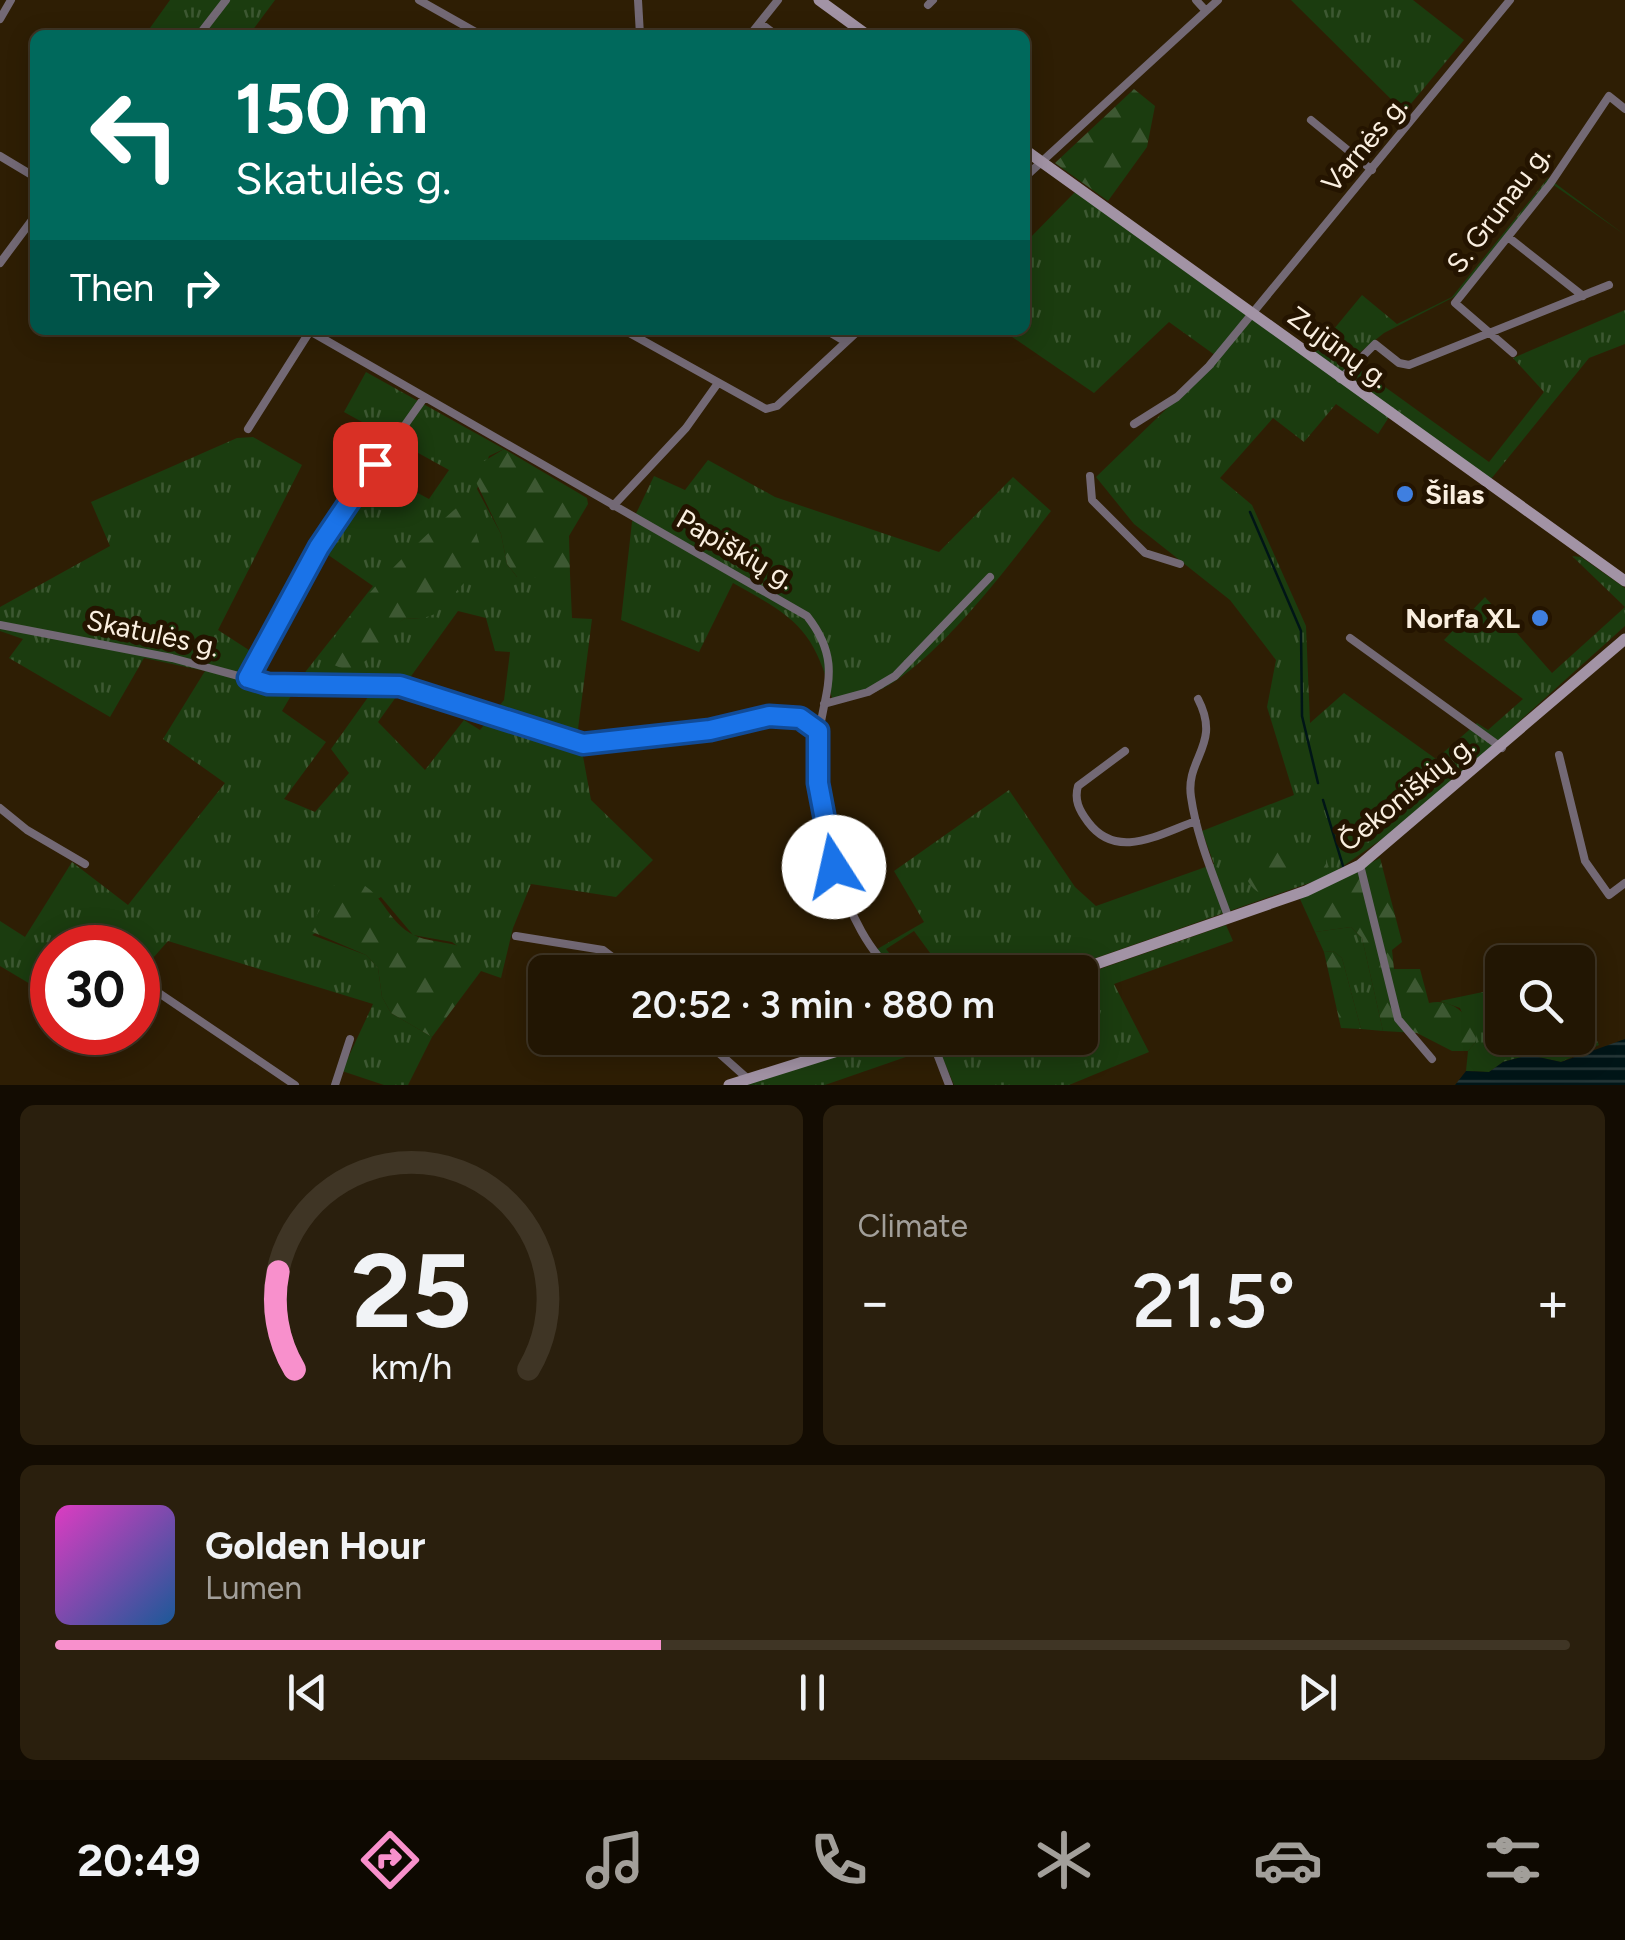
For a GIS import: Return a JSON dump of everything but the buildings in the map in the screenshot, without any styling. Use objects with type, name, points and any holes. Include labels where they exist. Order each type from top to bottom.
[{"type":"main road","points":[[820,0],[860,30]]},
{"type":"main road","name":"Zujūnų g.","points":[[1030,154],[1625,582]]},
{"type":"main road","name":"Čekoniškių g.","points":[[1098,964],[1229,919],[1360,866],[1625,639]]},
{"type":"main road","points":[[729,1085],[825,1055]]},
{"type":"street","points":[[0,19],[11,0]]},
{"type":"street","points":[[203,30],[226,0]]},
{"type":"street","points":[[419,0],[472,30]]},
{"type":"street","points":[[638,0],[640,30]]},
{"type":"street","points":[[755,30],[778,0]]},
{"type":"street","points":[[1196,0],[1206,11]]},
{"type":"street","points":[[1030,173],[1218,0]]},
{"type":"street","name":"Varnės g.","points":[[1134,424],[1196,379],[1510,0]]},
{"type":"street","points":[[760,24],[769,30]]},
{"type":"street","name":"S. Grunau g.","points":[[1513,353],[1455,303],[1508,237],[1609,96],[1625,109]]},
{"type":"street","points":[[1311,120],[1372,170]]},
{"type":"street","points":[[0,156],[30,174]]},
{"type":"street","points":[[0,263],[30,223]]},
{"type":"street","points":[[1508,237],[1583,296]]},
{"type":"street","points":[[1340,379],[1375,344],[1399,363],[1410,366],[1609,285]]},
{"type":"street","points":[[248,430],[307,335]]},
{"type":"street","name":"Papiškių g.","points":[[316,335],[807,616],[830,655],[818,731],[818,783],[834,867],[845,900],[877,955]]},
{"type":"street","points":[[633,335],[758,406],[774,408],[853,335]]},
{"type":"street","points":[[834,335],[846,342]]},
{"type":"street","points":[[614,506],[686,428],[718,383]]},
{"type":"street","points":[[248,678],[319,547],[424,398]]},
{"type":"street","points":[[1090,476],[1092,500],[1138,548],[1180,564]]},
{"type":"street","points":[[824,704],[868,692],[894,676],[990,577]]},
{"type":"street","name":"Skatulės g.","points":[[0,625],[172,658],[268,684],[400,686],[583,744],[710,730],[769,716],[800,718],[818,731]]},
{"type":"street","points":[[1350,638],[1502,748]]},
{"type":"street","points":[[1198,698],[1208,734],[1190,791],[1196,821],[1229,919]]},
{"type":"street","points":[[1124,751],[1078,786],[1078,806],[1096,831],[1107,841],[1125,844],[1196,821]]},
{"type":"street","points":[[1559,755],[1591,872],[1609,895],[1625,883]]},
{"type":"street","points":[[0,808],[27,830],[85,864]]},
{"type":"street","points":[[1360,866],[1398,1019],[1432,1060]]},
{"type":"street","points":[[516,936],[603,950],[610,955]]},
{"type":"street","points":[[160,994],[295,1085]]},
{"type":"street","points":[[335,1085],[350,1039]]},
{"type":"street","points":[[721,1055],[748,1079]]},
{"type":"street","points":[[937,1055],[948,1085]]},
{"type":"green space","points":[[170,0],[275,0],[253,30],[149,30]]},
{"type":"green space","points":[[1291,0],[1413,0],[1464,40],[1404,112]]},
{"type":"green space","points":[[1134,89],[1155,106],[1147,147],[1108,201],[1055,163]]},
{"type":"green space","points":[[1548,178],[1625,235],[1548,181],[1459,293],[1454,297],[1384,333],[1349,361],[1489,462],[1544,392],[1513,358],[1625,310],[1625,344],[1589,358],[1491,479],[1315,352],[1362,295],[1397,324],[1452,297]]},
{"type":"green space","points":[[1075,192],[1389,417],[1378,434],[1336,404],[1304,442],[1273,418],[1220,478],[1252,505],[1306,626],[1310,723],[1344,693],[1436,759],[1477,723],[1488,730],[1523,699],[1444,640],[1485,597],[1552,673],[1625,607],[1625,626],[1412,818],[1329,876],[1098,957],[932,955],[914,931],[886,949],[891,955],[867,955],[924,922],[894,871],[1009,790],[1075,887],[1096,906],[1214,864],[1202,831],[1294,795],[1267,707],[1276,660],[1230,600],[1134,524],[1096,477],[1219,358],[1169,322],[1094,393],[1009,335],[1030,335],[1030,238]]},
{"type":"green space","points":[[366,372],[504,449],[489,456],[477,489],[501,534],[507,564],[517,577],[570,574],[572,618],[592,619],[578,729],[591,800],[653,860],[616,897],[531,884],[513,928],[501,978],[481,971],[481,964],[452,942],[413,935],[381,897],[312,935],[366,955],[378,968],[382,997],[391,1013],[432,1037],[408,1085],[384,1085],[342,1071],[373,1004],[168,941],[160,950],[160,925],[33,925],[72,862],[128,905],[225,783],[163,739],[205,671],[144,658],[110,717],[9,658],[23,639],[0,631],[0,607],[110,546],[91,502],[237,438],[253,437],[302,465],[218,630],[252,652],[258,676],[299,680],[373,586],[324,552],[375,470],[429,499],[449,470],[344,412]],"holes":[[[469,509],[421,619],[405,618],[386,633]],[[458,611],[486,618],[495,651],[510,652],[504,700],[480,730],[464,720],[425,770],[378,722]],[[381,679],[331,749],[349,773],[315,812],[284,799],[326,742],[282,711],[298,684]]]},
{"type":"green space","points":[[504,449],[587,498],[588,504],[569,536],[570,574],[564,577],[518,578],[507,564],[501,534],[476,482],[481,463]]},
{"type":"green space","points":[[708,460],[775,497],[939,552],[1013,477],[1051,511],[939,645],[887,686],[863,696],[832,698],[818,655],[799,627],[772,605],[733,583],[699,652],[621,620],[632,522],[654,476],[685,490]]},
{"type":"green space","points":[[460,505],[469,509],[482,552],[479,567],[435,614],[421,619],[405,618],[360,665],[338,667],[326,659],[331,644],[362,602]]},
{"type":"green space","points":[[1572,556],[1581,557],[1625,588],[1625,607]]},
{"type":"green space","points":[[1272,837],[1326,858],[1326,868],[1263,894],[1259,892],[1247,880],[1245,871]]},
{"type":"green space","points":[[1380,858],[1402,942],[1392,950],[1394,969],[1420,969],[1429,1003],[1451,1005],[1473,1023],[1478,1029],[1475,1043],[1468,1051],[1452,1051],[1417,1033],[1383,1031],[1362,938],[1351,927],[1315,932],[1300,899]]},
{"type":"green space","points":[[344,877],[367,887],[410,933],[466,949],[481,964],[481,971],[432,1037],[391,1013],[382,997],[378,968],[366,955],[308,930],[338,879]]},
{"type":"green space","points":[[0,921],[25,937],[30,929],[30,984],[0,966]]},
{"type":"green space","points":[[1226,925],[1233,941],[1114,984],[1149,1052],[1069,1085],[954,1085],[941,1055],[1098,1055],[1098,970]]},
{"type":"green space","points":[[1351,927],[1362,938],[1383,1031],[1361,1029],[1342,958],[1333,951],[1324,952],[1315,932]]},
{"type":"green space","points":[[1333,951],[1342,958],[1361,1029],[1341,1028],[1324,952]]},
{"type":"green space","points":[[1485,992],[1485,1055],[1529,1055],[1503,1062],[1489,1072],[1466,1071],[1468,1051],[1475,1043],[1460,1008],[1440,1001]]},
{"type":"green space","points":[[837,1055],[912,1055],[825,1085],[739,1085]]},
{"type":"green space","points":[[1529,1055],[1577,1055],[1561,1062]]},
{"type":"shaded area","points":[[1625,1039],[1625,1085],[1455,1085],[1466,1071],[1489,1072],[1503,1062],[1529,1055],[1561,1062],[1595,1055],[1595,1050]]},
{"type":"waterway","points":[[1250,512],[1301,631],[1302,716],[1318,783]]},
{"type":"waterway","points":[[1323,800],[1343,866]]},
{"type":"place","name":"Šilas","points":[[1405,494]]},
{"type":"place","name":"Norfa XL","points":[[1540,618]]},
{"type":"route","points":[[375,464],[319,547],[248,678],[268,684],[400,686],[583,744],[710,730],[769,716],[800,718],[818,731],[818,783],[834,867]]}]
